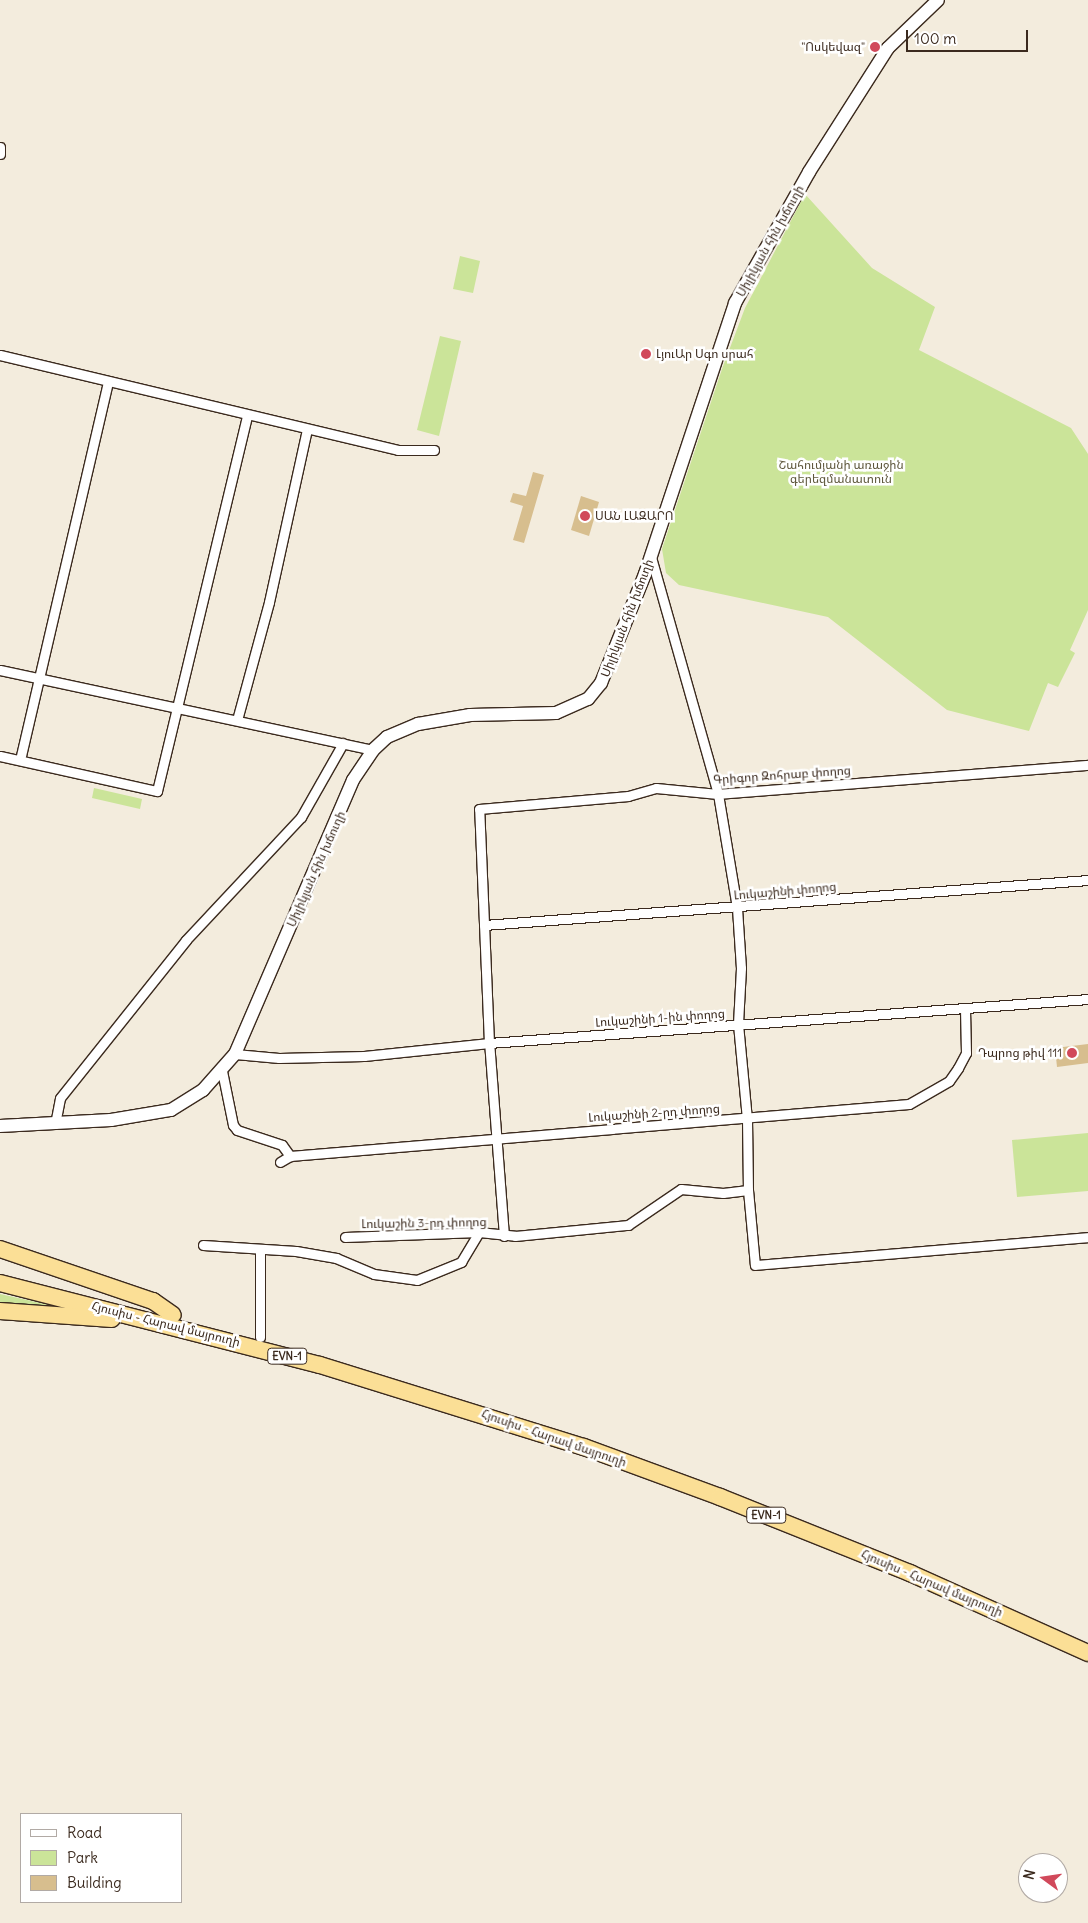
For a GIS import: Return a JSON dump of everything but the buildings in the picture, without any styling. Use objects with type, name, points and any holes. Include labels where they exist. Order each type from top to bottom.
[{"type":"highway","points":[[0,1249],[152,1301],[173,1315]]},
{"type":"highway","name":"Հյուսիս - Հարավ մայրուղի","points":[[0,1272],[260,1337],[469,1399],[663,1465],[864,1542],[1088,1642]]},
{"type":"highway","name":"Հյուսիս - Հարավ մայրուղի","points":[[0,1283],[320,1364],[584,1448],[720,1497],[910,1573],[1088,1653]]},
{"type":"highway","points":[[0,1311],[115,1319],[138,1317]]},
{"type":"street","name":"Սիլիկյան հին խճուղի","points":[[0,1126],[111,1120],[171,1110],[203,1090],[222,1071],[235,1054],[353,780],[372,750],[387,737],[418,724],[470,715],[556,713],[588,699],[611,666],[650,557],[735,303],[809,172],[888,48],[938,0]]},
{"type":"street","points":[[0,147],[0,154]]},
{"type":"street","points":[[0,355],[247,416],[398,450],[434,450]]},
{"type":"street","points":[[20,760],[108,381]]},
{"type":"street","points":[[0,756],[157,791],[247,416]]},
{"type":"street","points":[[237,720],[269,602],[307,429]]},
{"type":"street","points":[[650,557],[718,794],[737,908],[741,968],[738,1024],[747,1119],[748,1190],[755,1265],[1088,1237]]},
{"type":"street","points":[[0,670],[176,706],[372,750]]},
{"type":"street","points":[[55,1124],[60,1098],[186,940],[300,817],[343,743]]},
{"type":"street","name":"Գրիգոր Զոհրաբ փողոց","points":[[484,926],[479,808],[628,796],[656,788],[718,794],[1088,765]]},
{"type":"street","name":"Լուկաշինի փողոց","points":[[484,926],[1088,880]]},
{"type":"street","points":[[484,926],[489,1043],[498,1137],[504,1236]]},
{"type":"street","name":"Լուկաշինի 1-ին փողոց","points":[[235,1054],[279,1058],[364,1056],[489,1043],[1088,1000]]},
{"type":"street","name":"Լուկաշինի 2-րդ փողոց","points":[[280,1162],[290,1156],[498,1137],[747,1119],[909,1104],[949,1081],[958,1068],[966,1053],[965,1009]]},
{"type":"street","points":[[222,1071],[233,1126],[282,1145],[290,1156]]},
{"type":"street","name":"Լուկաշին 3-րդ փողոց","points":[[345,1237],[478,1232],[504,1236],[628,1225],[681,1189],[723,1193],[748,1190]]},
{"type":"street","points":[[203,1245],[336,1258],[374,1274],[417,1280],[461,1262],[478,1232]]},
{"type":"street","points":[[260,1250],[260,1337]]},
{"type":"green space","name":"Շահումյանի առաջին գերեզմանատուն","points":[[805,194],[872,268],[935,307],[919,350],[1071,428],[1088,454],[1088,610],[1070,650],[1075,653],[1058,687],[1048,683],[1029,731],[947,710],[828,617],[679,585],[666,573],[662,549],[722,369],[745,308]]},
{"type":"green space","points":[[460,256],[480,261],[473,293],[453,289]]},
{"type":"green space","points":[[440,336],[461,341],[439,436],[417,430]]},
{"type":"green space","points":[[94,788],[142,799],[140,809],[92,798]]},
{"type":"green space","points":[[1088,1133],[1088,1191],[1017,1197],[1012,1140]]},
{"type":"green space","points":[[0,1294],[18,1298],[80,1312],[0,1306]]},
{"type":"place","name":"\"Ոսկեվազ\"","points":[[875,47]]},
{"type":"place","name":"ԼյուԱր Սգո սրահ","points":[[646,354]]},
{"type":"place","name":"ՍԱՆ ԼԱԶԱՐՈ","points":[[585,516]]},
{"type":"place","name":"Դպրոց թիվ 111","points":[[1072,1053]]}]
